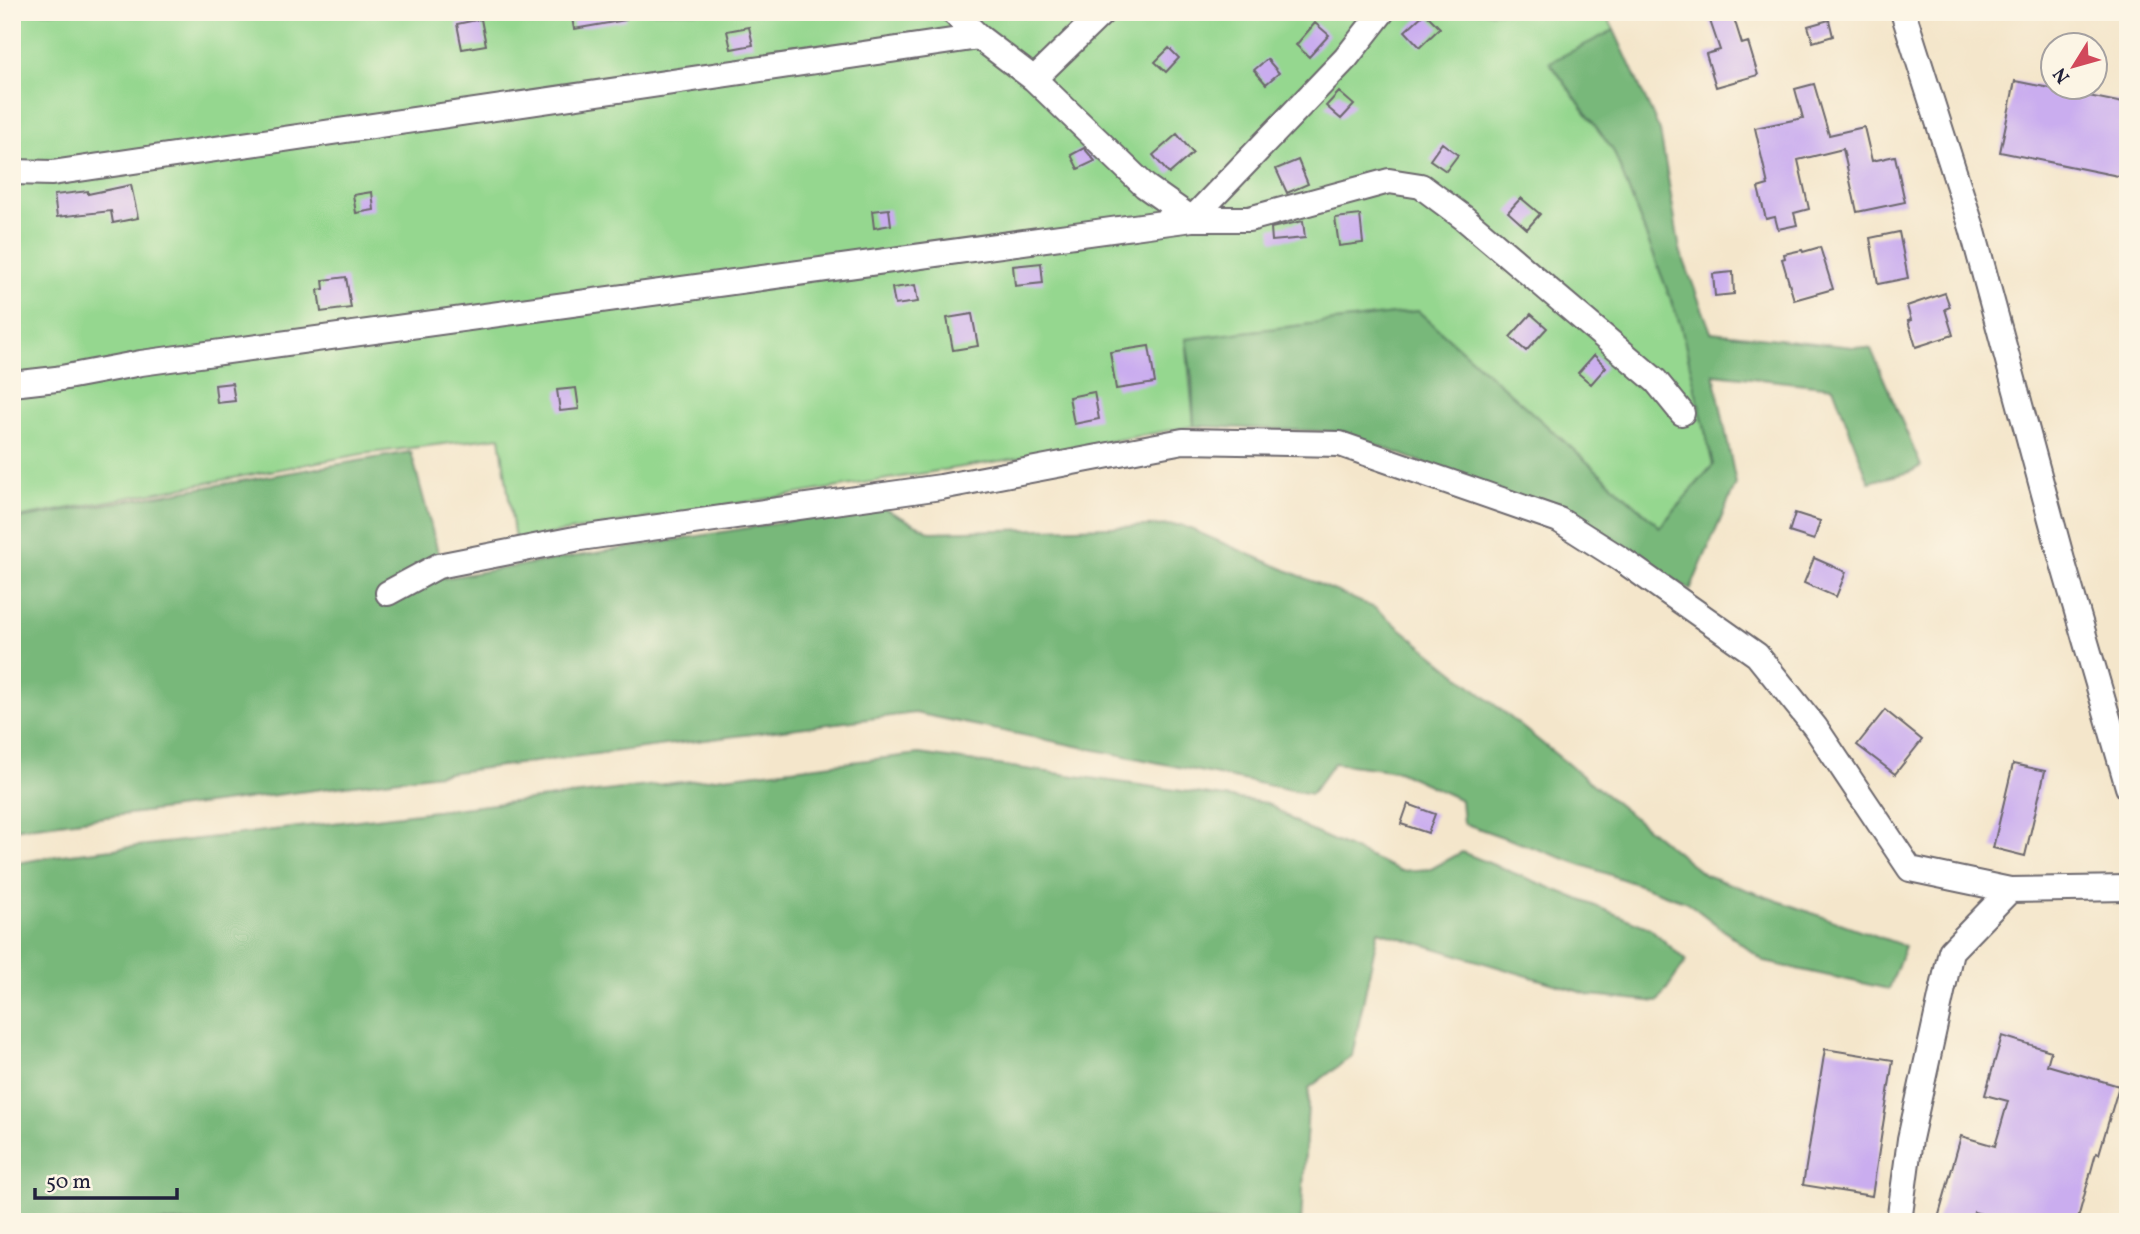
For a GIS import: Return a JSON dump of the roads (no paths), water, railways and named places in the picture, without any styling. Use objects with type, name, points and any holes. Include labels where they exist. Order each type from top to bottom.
[{"type":"street","points":[[953,12],[979,37],[1034,79],[1144,186],[1192,219]]},
{"type":"street","points":[[1034,79],[1103,12]]},
{"type":"street","points":[[1192,219],[1346,58],[1382,12]]},
{"type":"street","points":[[1903,12],[1972,228],[2128,787]]},
{"type":"street","points":[[12,172],[66,171],[979,37]]},
{"type":"street","points":[[12,384],[57,379],[141,363],[1192,219],[1249,219],[1389,181],[1421,186],[1464,218],[1656,381],[1682,413]]},
{"type":"street","points":[[388,593],[438,566],[554,543],[941,487],[1183,441],[1340,444],[1559,520],[1622,560],[1757,654],[1815,727],[1910,869],[2010,890],[2128,888]]},
{"type":"street","points":[[1899,1222],[1910,1139],[1951,951],[2010,890]]}]
